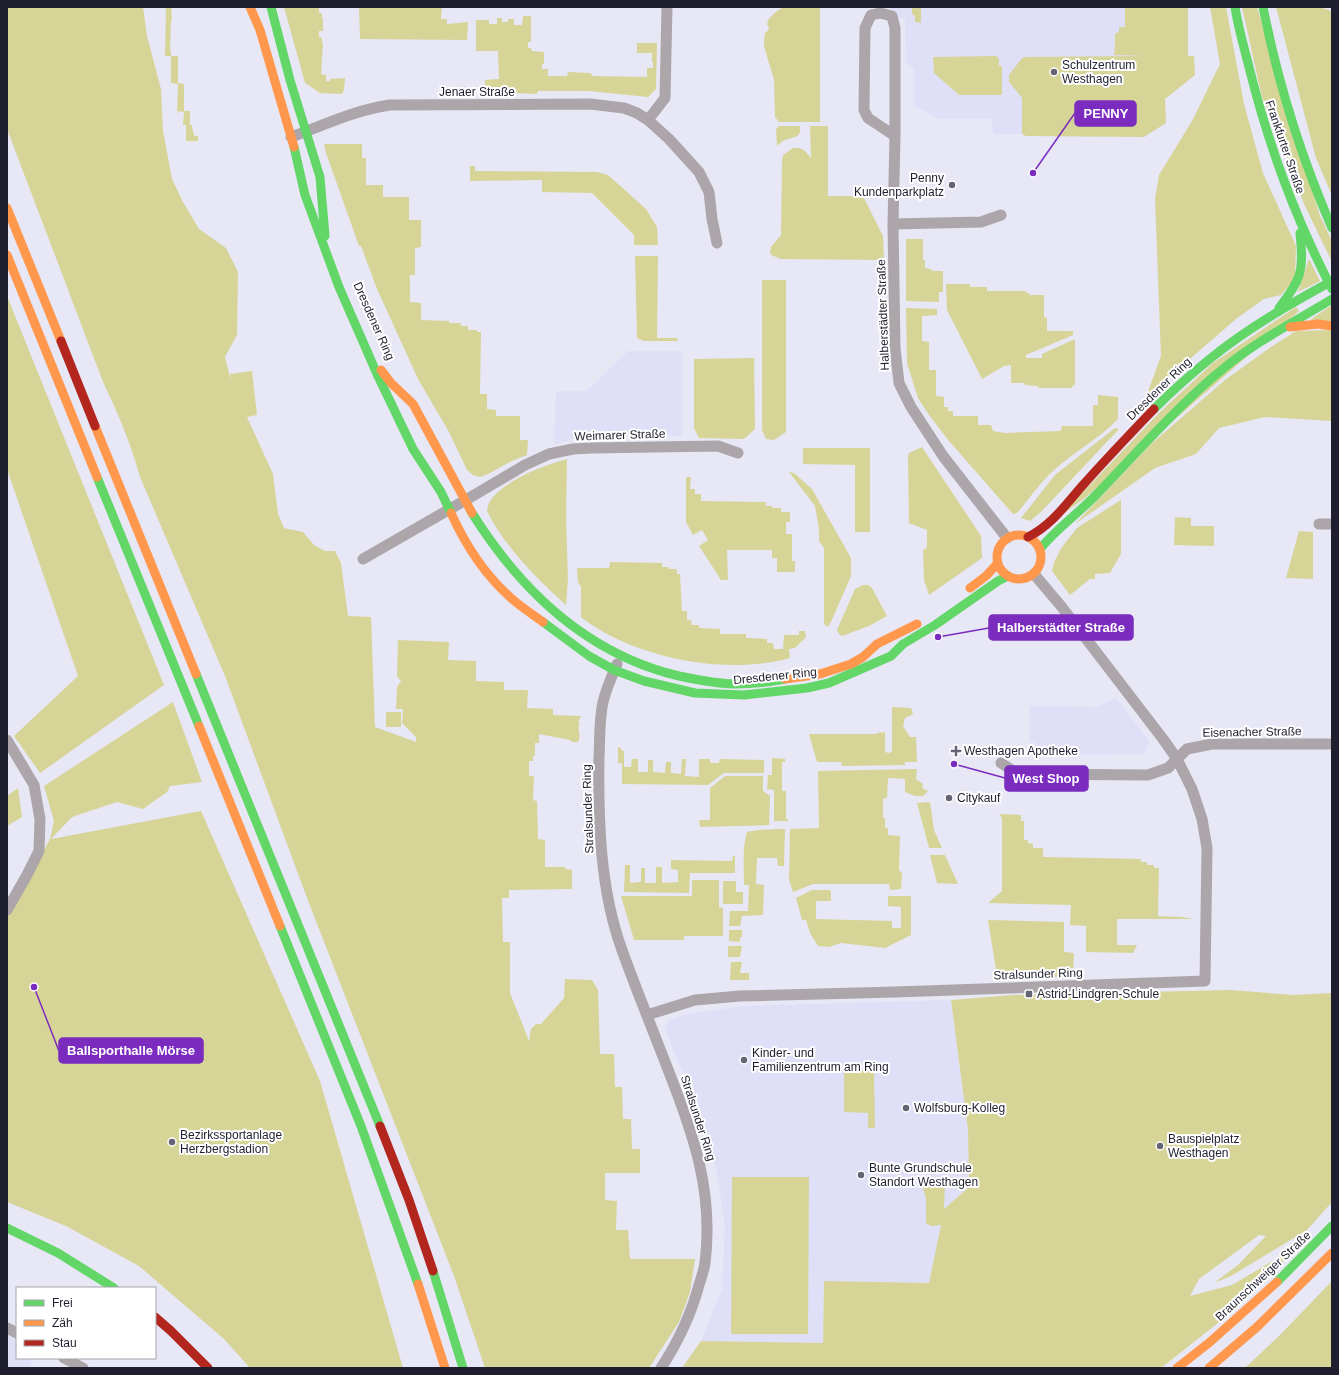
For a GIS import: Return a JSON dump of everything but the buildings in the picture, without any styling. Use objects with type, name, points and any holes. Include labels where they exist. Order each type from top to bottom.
[{"type":"main road","name":"Dresdener Ring","points":[[250,7],[260,30],[312,216],[342,294],[391,403],[417,455],[441,492],[459,530],[480,563],[494,581],[511,598],[574,646],[614,670],[644,681],[676,689],[715,694],[744,695],[760,694],[790,688],[817,686],[850,674],[890,656],[903,644],[935,625],[998,581],[1008,576]]},
{"type":"main road","name":"Dresdener Ring","points":[[271,7],[290,80],[320,177],[323,224],[326,238],[379,368],[391,383],[413,404],[477,520],[500,553],[536,596],[579,631],[620,656],[648,667],[680,676],[711,682],[742,684],[754,684],[810,677],[826,673],[862,658],[872,648],[924,619]]},
{"type":"main road","name":"Frankfurter Straße","points":[[1235,7],[1257,103],[1279,169],[1299,222],[1331,284]]},
{"type":"main road","name":"Frankfurter Straße","points":[[1263,7],[1276,66],[1290,117],[1332,228]]},
{"type":"main road","points":[[7,208],[392,1156],[436,1281],[463,1368]]},
{"type":"main road","points":[[1274,314],[1294,288],[1302,268],[1299,222]]},
{"type":"main road","points":[[7,255],[176,673],[362,1126],[397,1219],[445,1368]]},
{"type":"main road","name":"Dresdener Ring","points":[[1028,537],[1042,529],[1060,512],[1072,496],[1138,427],[1177,388],[1227,344],[1274,314],[1331,284]]},
{"type":"main road","points":[[1040,549],[1067,520],[1084,507],[1202,386],[1246,352],[1281,329],[1332,299]]},
{"type":"main road","points":[[1281,329],[1310,324],[1332,326]]},
{"type":"main road","points":[[1017,535],[1028,537],[1033,540],[1040,549],[1041,562],[1034,574],[1028,578],[1022,580],[1014,579],[1003,573],[997,564],[997,552],[1002,542],[1007,538],[1017,535]]},
{"type":"main road","points":[[964,593],[986,576],[997,564]]},
{"type":"main road","name":"Braunschweiger Straße","points":[[1177,1368],[1210,1342],[1271,1288],[1332,1226]]},
{"type":"main road","points":[[7,1228],[58,1253],[112,1287]]},
{"type":"main road","points":[[1209,1368],[1287,1299],[1332,1254]]},
{"type":"main road","points":[[156,1318],[171,1330],[208,1368]]},
{"type":"street","points":[[648,120],[665,98],[667,7]]},
{"type":"street","name":"Halberstädter Straße","points":[[895,136],[868,118],[864,110],[865,28],[871,15],[880,13],[892,16],[895,28],[895,136],[893,224],[895,348],[900,383],[911,407],[943,456],[1007,538]]},
{"type":"street","name":"Jenaer Straße","points":[[306,131],[371,108],[390,105],[590,104],[624,108],[637,112],[648,120],[669,139],[699,172],[709,192],[712,219],[717,243]]},
{"type":"street","points":[[291,137],[306,131]]},
{"type":"street","points":[[893,224],[981,222],[1001,215]]},
{"type":"street","name":"Weimarer Straße","points":[[465,500],[524,465],[549,454],[573,449],[718,446],[738,453]]},
{"type":"street","points":[[363,559],[465,500]]},
{"type":"street","points":[[1319,524],[1332,524]]},
{"type":"street","name":"Stralsunder Ring","points":[[647,1015],[695,1000],[740,996],[1205,981],[1207,848],[1202,819],[1192,788],[1177,759],[1061,606],[1034,574]]},
{"type":"street","points":[[614,670],[620,656]]},
{"type":"street","name":"Stralsunder Ring","points":[[614,670],[603,702],[600,722],[599,825],[603,866],[615,928],[689,1125],[698,1156],[706,1202],[707,1228],[705,1258],[701,1278],[693,1305],[684,1326],[661,1368]]},
{"type":"street","points":[[7,740],[34,785],[40,819],[39,851],[7,910]]},
{"type":"street","name":"Eisenacher Straße","points":[[1177,759],[1187,749],[1212,744],[1332,744]]},
{"type":"street","points":[[1001,763],[1018,774],[1148,775],[1168,768],[1177,759]]},
{"type":"street","points":[[7,1328],[16,1332]]},
{"type":"street","points":[[66,1359],[83,1368]]},
{"type":"shaded area","points":[[7,7],[143,7],[147,36],[161,89],[163,131],[172,179],[183,202],[199,229],[226,248],[238,272],[237,335],[225,357],[231,381],[230,374],[252,371],[257,415],[247,417],[273,474],[278,514],[284,528],[303,532],[314,545],[325,551],[335,551],[341,563],[348,616],[371,617],[375,727],[416,742],[416,737],[402,723],[403,709],[396,709],[397,687],[401,681],[397,676],[398,640],[449,642],[448,660],[476,661],[476,681],[504,682],[504,690],[528,690],[527,708],[553,709],[553,715],[581,716],[578,722],[580,722],[578,742],[572,742],[570,740],[539,734],[539,743],[535,743],[535,756],[533,756],[533,761],[529,761],[529,776],[534,776],[533,800],[537,801],[538,839],[545,840],[545,867],[564,867],[572,870],[572,889],[509,890],[509,898],[502,898],[503,942],[510,942],[510,993],[529,1041],[531,1029],[536,1024],[541,1024],[564,998],[565,979],[592,980],[598,990],[600,1054],[614,1054],[615,1087],[622,1087],[623,1119],[631,1119],[632,1149],[640,1149],[640,1173],[605,1173],[605,1200],[617,1201],[616,1230],[628,1230],[630,1259],[695,1259],[690,1292],[679,1322],[649,1368],[485,1368],[454,1276],[307,898],[225,676],[140,477],[119,417],[103,382],[7,129]]},
{"type":"shaded area","points":[[166,7],[171,7],[171,56],[165,56]]},
{"type":"shaded area","points":[[284,7],[319,7],[319,13],[322,13],[323,18],[323,31],[319,31],[319,37],[322,38],[323,43],[321,74],[326,75],[326,81],[330,81],[330,79],[345,78],[344,90],[342,94],[320,93],[305,83]]},
{"type":"shaded area","points":[[359,7],[442,7],[441,19],[447,19],[447,24],[468,22],[467,40],[360,39]]},
{"type":"shaded area","points":[[784,7],[820,7],[820,122],[779,122],[775,117],[774,80],[764,46],[764,41],[765,33],[768,31],[769,27],[767,25],[769,19],[773,14]]},
{"type":"shaded area","name":"Schulzentrum Westhagen","points":[[890,7],[1188,7],[1188,55],[1194,56],[1195,75],[1165,99],[1166,123],[1144,137],[1026,136],[1022,134],[993,134],[992,119],[940,119],[914,106],[914,70],[906,61],[905,18],[897,18]]},
{"type":"shaded area","points":[[912,7],[921,7],[921,23],[915,22],[915,16],[912,14]]},
{"type":"shaded area","points":[[1125,7],[1188,7],[1188,56],[1194,56],[1195,75],[1165,99],[1166,123],[1144,137],[1026,136],[1022,134],[1022,98],[1009,82],[1009,75],[1022,58],[1145,56],[1114,55],[1115,34],[1119,32],[1119,27],[1125,27]]},
{"type":"shaded area","points":[[1210,7],[1226,7],[1244,104],[1263,173],[1296,246],[1295,278],[1281,295],[1264,299],[1236,319],[1145,400],[1161,356],[1155,199],[1159,175],[1192,121],[1220,64]]},
{"type":"shaded area","points":[[1242,7],[1257,7],[1320,216],[1332,241],[1332,262],[1304,204],[1279,135],[1262,97]]},
{"type":"shaded area","points":[[1276,7],[1319,7],[1332,11],[1332,196],[1316,158]]},
{"type":"shaded area","points":[[523,16],[531,16],[531,42],[528,42],[528,48],[531,48],[532,51],[544,52],[544,64],[542,64],[542,69],[548,69],[548,76],[567,76],[568,72],[591,73],[592,76],[647,77],[647,68],[653,68],[652,53],[637,53],[637,43],[657,43],[656,89],[648,97],[588,91],[538,91],[537,94],[512,93],[496,96],[485,96],[485,80],[499,79],[498,51],[476,51],[476,20],[489,20],[489,24],[497,24],[497,18],[502,18],[502,22],[508,22],[508,19],[514,19],[514,25],[522,25]]},
{"type":"shaded area","points":[[171,56],[178,56],[178,83],[184,84],[184,111],[190,111],[190,125],[192,125],[194,136],[198,136],[198,141],[186,141],[186,125],[183,125],[184,112],[177,111],[178,84],[171,83]]},
{"type":"shaded area","points":[[996,56],[999,59],[999,66],[1002,66],[1002,95],[959,95],[934,73],[933,57]]},
{"type":"shaded area","points":[[779,126],[800,126],[800,133],[797,136],[784,140],[777,146],[776,129]]},
{"type":"shaded area","points":[[810,126],[828,126],[828,196],[850,196],[864,198],[883,236],[884,259],[781,259],[771,255],[771,247],[781,235],[783,155],[793,148],[799,148],[804,150],[811,158]]},
{"type":"shaded area","points":[[324,144],[362,144],[362,158],[366,158],[366,185],[383,185],[383,197],[409,197],[409,220],[421,220],[421,247],[415,248],[415,275],[410,275],[410,302],[421,303],[421,320],[461,323],[461,326],[468,326],[468,330],[477,330],[477,332],[481,332],[480,394],[487,394],[487,409],[496,410],[496,416],[520,416],[520,440],[528,440],[527,455],[480,477],[473,475],[467,470],[449,432],[418,379],[377,289],[361,246],[359,246]]},
{"type":"shaded area","points":[[470,166],[475,166],[475,171],[597,172],[608,175],[646,209],[657,227],[658,245],[634,245],[634,235],[592,193],[542,192],[542,180],[470,181]]},
{"type":"shaded area","points":[[906,239],[923,239],[923,260],[925,260],[925,268],[931,269],[932,271],[943,271],[943,292],[939,292],[939,302],[906,301]]},
{"type":"shaded area","points":[[635,256],[658,256],[657,338],[677,338],[678,341],[644,341],[637,338]]},
{"type":"shaded area","points":[[1309,259],[1320,281],[1298,292]]},
{"type":"shaded area","points":[[762,280],[786,280],[786,432],[774,440],[766,439],[762,430]]},
{"type":"shaded area","points":[[946,284],[970,284],[970,287],[987,287],[987,291],[1026,291],[1029,295],[1044,295],[1044,317],[1047,318],[1047,331],[1073,331],[1073,335],[1026,355],[1026,358],[1042,358],[1042,354],[1075,339],[1075,384],[1071,388],[1038,388],[1038,386],[1025,385],[1024,383],[1011,383],[1011,365],[1004,366],[982,379],[947,310]]},
{"type":"shaded area","points":[[7,296],[164,685],[40,773],[14,736],[78,676],[7,469]]},
{"type":"shaded area","points":[[1332,305],[1332,322],[1310,320]]},
{"type":"shaded area","points":[[1296,307],[1299,311],[1085,498],[1060,516],[1160,412],[1213,363]]},
{"type":"shaded area","points":[[906,308],[937,309],[937,315],[922,316],[922,341],[929,342],[929,370],[936,370],[936,396],[944,397],[944,407],[948,407],[948,411],[953,411],[953,416],[978,416],[978,425],[991,425],[993,431],[1005,433],[1061,431],[1062,426],[1093,426],[1093,405],[1098,405],[1098,395],[1118,397],[1118,419],[1103,433],[1053,471],[1017,513],[1013,514],[949,441],[918,398],[907,363]]},
{"type":"shaded area","points":[[1332,330],[1332,421],[1265,417],[1219,428],[1196,454],[1155,468],[1075,524],[1151,444],[1225,380],[1296,331]]},
{"type":"shaded area","points":[[628,351],[682,351],[682,436],[584,435],[554,445],[556,391],[587,391]]},
{"type":"shaded area","points":[[754,358],[755,429],[744,439],[699,438],[694,428],[694,359]]},
{"type":"shaded area","points":[[1115,428],[1119,429],[1041,512],[1030,521],[1021,518],[1055,475]]},
{"type":"shaded area","points":[[922,447],[981,536],[982,558],[929,595],[924,580],[923,550],[927,548],[927,530],[909,523],[908,456],[909,453]]},
{"type":"shaded area","points":[[803,448],[870,448],[870,532],[855,532],[855,465],[803,464]]},
{"type":"shaded area","points":[[567,459],[566,518],[568,579],[566,605],[522,561],[502,537],[487,511],[492,499],[508,484],[538,469]]},
{"type":"shaded area","points":[[789,472],[794,473],[812,489],[851,558],[851,576],[828,627],[824,624],[824,548],[819,541],[819,529],[815,506]]},
{"type":"shaded area","points":[[686,477],[691,477],[690,489],[695,489],[695,494],[701,494],[701,501],[766,502],[766,506],[781,508],[781,512],[790,512],[790,522],[786,522],[786,534],[792,534],[792,561],[795,561],[795,572],[777,572],[777,558],[772,558],[772,550],[727,550],[728,580],[721,580],[699,546],[708,540],[702,530],[693,535],[686,522]]},
{"type":"shaded area","points":[[1121,500],[1121,554],[1110,573],[1095,574],[1095,579],[1090,579],[1070,595],[1052,571],[1054,562],[1062,547],[1077,528]]},
{"type":"shaded area","points":[[1175,517],[1191,518],[1191,526],[1214,526],[1214,546],[1174,545]]},
{"type":"shaded area","points":[[1299,531],[1313,532],[1313,579],[1286,578]]},
{"type":"shaded area","points":[[610,562],[662,563],[662,567],[677,569],[677,574],[680,574],[682,611],[687,611],[687,620],[691,620],[692,625],[699,625],[699,628],[720,629],[720,634],[746,634],[746,638],[767,639],[767,643],[773,643],[774,649],[783,649],[784,635],[799,635],[799,631],[805,631],[806,637],[795,648],[789,649],[790,658],[765,663],[738,665],[709,664],[681,660],[653,653],[602,631],[581,617],[581,587],[578,582],[577,568],[609,568]]},
{"type":"shaded area","points":[[863,585],[868,585],[872,588],[887,616],[869,626],[842,636],[837,630],[855,589]]},
{"type":"shaded area","points":[[1116,698],[1149,741],[1145,754],[1040,755],[1040,750],[1035,750],[1035,742],[1030,742],[1030,706],[1095,707]]},
{"type":"shaded area","name":"Bezirkssportanlage Herzbergstadion","points":[[173,702],[202,782],[170,786],[167,792],[143,809],[117,802],[72,817],[51,839],[201,811],[320,1081],[403,1368],[250,1368],[224,1339],[139,1266],[66,1226],[7,1202],[7,917],[50,839],[54,821],[44,786]]},
{"type":"shaded area","points":[[892,707],[911,708],[913,714],[905,718],[903,726],[910,737],[916,737],[917,762],[905,762],[905,765],[842,766],[841,762],[817,762],[809,734],[877,734],[885,732],[885,752],[889,753],[892,751]]},
{"type":"shaded area","points":[[386,712],[401,712],[401,727],[386,727]]},
{"type":"shaded area","points":[[618,747],[624,751],[624,767],[631,767],[632,759],[638,759],[638,772],[648,772],[648,760],[653,760],[653,772],[665,773],[666,762],[671,762],[671,773],[681,774],[682,759],[686,759],[685,776],[699,777],[699,759],[710,759],[710,763],[719,763],[720,759],[764,760],[764,773],[724,773],[708,785],[622,784],[622,763],[618,763]]},
{"type":"shaded area","points":[[772,758],[785,759],[785,762],[782,762],[782,791],[786,791],[786,819],[788,819],[788,821],[774,821],[774,790],[767,789],[768,775],[772,775]]},
{"type":"shaded area","points":[[917,769],[916,779],[923,784],[922,788],[928,791],[923,796],[915,796],[905,792],[905,779],[888,778],[887,798],[883,799],[883,818],[885,818],[885,828],[888,828],[888,835],[900,836],[899,871],[902,872],[901,889],[890,890],[889,884],[813,884],[793,892],[789,880],[790,829],[819,828],[818,771]]},
{"type":"shaded area","points":[[725,776],[763,776],[763,791],[770,796],[769,825],[700,827],[699,820],[710,820],[710,788]]},
{"type":"shaded area","points":[[18,788],[22,817],[7,826],[7,796]]},
{"type":"shaded area","points":[[930,802],[934,830],[942,848],[929,848],[917,803]]},
{"type":"shaded area","points":[[999,814],[1021,815],[1021,821],[1024,821],[1024,840],[1028,840],[1028,843],[1033,844],[1033,848],[1043,848],[1043,857],[1141,859],[1141,862],[1147,862],[1147,865],[1154,865],[1154,868],[1159,868],[1158,916],[1194,919],[1117,919],[1117,945],[1137,945],[1133,953],[1086,952],[1086,926],[1070,925],[1071,905],[988,903],[1002,891],[1002,818]]},
{"type":"shaded area","points":[[785,829],[784,866],[778,866],[777,858],[757,858],[756,884],[764,885],[763,915],[742,916],[740,926],[729,926],[730,911],[748,911],[749,885],[744,885],[744,845],[747,832]]},
{"type":"shaded area","points":[[930,855],[945,855],[958,884],[937,883]]},
{"type":"shaded area","points":[[733,856],[735,856],[735,873],[690,873],[689,893],[624,892],[625,865],[630,865],[630,883],[641,882],[641,868],[645,868],[645,883],[656,883],[656,867],[662,867],[662,883],[678,882],[678,870],[671,869],[671,860],[732,861]]},
{"type":"shaded area","points":[[692,880],[719,880],[719,907],[723,908],[723,936],[684,936],[684,940],[634,940],[621,896],[692,896]]},
{"type":"shaded area","points":[[723,881],[736,881],[736,892],[743,892],[743,904],[723,904]]},
{"type":"shaded area","points":[[812,890],[831,891],[831,901],[816,901],[816,919],[892,921],[892,928],[901,928],[901,907],[888,906],[888,896],[911,896],[911,935],[885,948],[841,943],[829,947],[818,946],[810,933],[806,920],[802,920],[796,898]]},
{"type":"shaded area","points":[[988,920],[1064,922],[1064,952],[1074,953],[1073,977],[997,976]]},
{"type":"shaded area","points":[[729,930],[742,930],[740,942],[729,941]]},
{"type":"shaded area","points":[[728,946],[742,946],[740,957],[728,957]]},
{"type":"shaded area","points":[[731,962],[742,962],[740,973],[749,973],[749,980],[730,980]]},
{"type":"shaded area","points":[[1230,990],[1294,995],[1332,993],[1332,1202],[1307,1230],[1231,1276],[1214,1283],[1238,1265],[1266,1236],[1259,1235],[1199,1279],[1190,1296],[1232,1285],[1303,1243],[1218,1323],[1161,1368],[682,1368],[701,1341],[823,1343],[824,1281],[929,1283],[941,1225],[931,1226],[926,1223],[926,1199],[923,1187],[928,1183],[945,1183],[944,1209],[968,1188],[969,1183],[968,1130],[951,1000],[1012,995]]},
{"type":"shaded area","points":[[951,1000],[968,1130],[969,1183],[968,1188],[944,1210],[929,1283],[824,1281],[823,1343],[701,1341],[722,1289],[725,1227],[717,1172],[693,1098],[665,1029],[669,1020],[688,1014],[744,1006]]},
{"type":"shaded area","points":[[844,1070],[874,1070],[875,1128],[868,1128],[868,1113],[844,1112]]},
{"type":"shaded area","points":[[732,1177],[809,1177],[808,1334],[731,1334]]},
{"type":"shaded area","points":[[1332,1281],[1332,1368],[1245,1368],[1281,1334]]},
{"type":"shaded area","points":[[7,1334],[16,1338],[16,1359],[33,1359],[29,1368],[7,1368]]},
{"type":"traffic: fast","points":[[271,7],[290,80],[320,177],[325,236]]},
{"type":"traffic: fast","points":[[1235,7],[1239,30],[1274,152],[1294,208],[1332,289]]},
{"type":"traffic: fast","points":[[1263,7],[1283,92],[1300,147],[1332,228]]},
{"type":"traffic: fast","points":[[294,147],[305,195],[339,287],[377,374],[413,449],[441,492],[451,513]]},
{"type":"traffic: fast","points":[[1279,308],[1293,289],[1300,274],[1302,257],[1300,233]]},
{"type":"traffic: fast","points":[[1154,409],[1196,370],[1225,347],[1254,327],[1332,281]]},
{"type":"traffic: fast","points":[[1040,549],[1093,498],[1206,383],[1250,349],[1332,299]]},
{"type":"traffic: fast","points":[[97,477],[199,726]]},
{"type":"traffic: fast","points":[[472,513],[512,568],[535,593],[559,616],[586,635],[615,652],[646,666],[679,676],[708,682],[742,684],[761,683],[785,679]]},
{"type":"traffic: fast","points":[[543,622],[589,656],[614,670],[644,681],[695,693],[744,695],[807,688],[829,683],[891,656],[903,644],[935,625],[998,581],[1008,576]]},
{"type":"traffic: fast","points":[[196,674],[380,1126]]},
{"type":"traffic: fast","points":[[280,926],[361,1126],[418,1284]]},
{"type":"traffic: fast","points":[[1277,1282],[1332,1226]]},
{"type":"traffic: fast","points":[[7,1228],[58,1253],[112,1287]]},
{"type":"traffic: fast","points":[[433,1271],[463,1368]]},
{"type":"traffic: slow","points":[[250,7],[260,30],[294,147]]},
{"type":"traffic: slow","points":[[7,208],[61,341]]},
{"type":"traffic: slow","points":[[7,255],[97,477]]},
{"type":"traffic: slow","points":[[1290,327],[1318,324],[1332,326]]},
{"type":"traffic: slow","points":[[381,370],[391,383],[413,404],[472,513]]},
{"type":"traffic: slow","points":[[95,426],[196,674]]},
{"type":"traffic: slow","points":[[451,513],[469,547],[484,569],[515,601],[543,622]]},
{"type":"traffic: slow","points":[[1015,535],[1023,535],[1028,536],[1035,541],[1040,548],[1041,557],[1040,566],[1035,573],[1028,578],[1015,579],[1007,576],[1000,569],[997,561],[997,553],[1000,545],[1007,538],[1015,535]]},
{"type":"traffic: slow","points":[[970,588],[986,576],[997,564]]},
{"type":"traffic: slow","points":[[785,679],[820,674],[851,664],[863,657],[877,644],[917,624]]},
{"type":"traffic: slow","points":[[199,726],[280,926]]},
{"type":"traffic: slow","points":[[1209,1368],[1257,1327],[1332,1253]]},
{"type":"traffic: slow","points":[[1177,1368],[1210,1342],[1277,1282]]},
{"type":"traffic: slow","points":[[418,1284],[445,1368]]},
{"type":"traffic: jam","points":[[61,341],[95,426]]},
{"type":"traffic: jam","points":[[1028,537],[1037,532],[1058,514],[1100,466],[1154,409]]},
{"type":"traffic: jam","points":[[380,1126],[409,1200],[433,1271]]},
{"type":"traffic: jam","points":[[156,1318],[208,1368]]},
{"type":"place","name":"Schulzentrum Westhagen","points":[[1054,72]]},
{"type":"place","name":"PENNY","points":[[1033,173]]},
{"type":"place","name":"Penny Kundenparkplatz","points":[[952,185]]},
{"type":"place","name":"Halberstädter Straße","points":[[938,637]]},
{"type":"place","name":"Westhagen Apotheke","points":[[956,751]]},
{"type":"place","name":"West Shop","points":[[954,764]]},
{"type":"place","name":"Citykauf","points":[[949,798]]},
{"type":"place","name":"Ballsporthalle Mörse","points":[[34,987]]},
{"type":"place","name":"Astrid-Lindgren-Schule","points":[[1029,994]]},
{"type":"place","name":"Kinder- und Familienzentrum am Ring","points":[[744,1060]]},
{"type":"place","name":"Wolfsburg-Kolleg","points":[[906,1108]]},
{"type":"place","name":"Bezirkssportanlage Herzbergstadion","points":[[172,1142]]},
{"type":"place","name":"Bauspielplatz Westhagen","points":[[1160,1146]]},
{"type":"place","name":"Bunte Grundschule Standort Westhagen","points":[[861,1175]]}]
